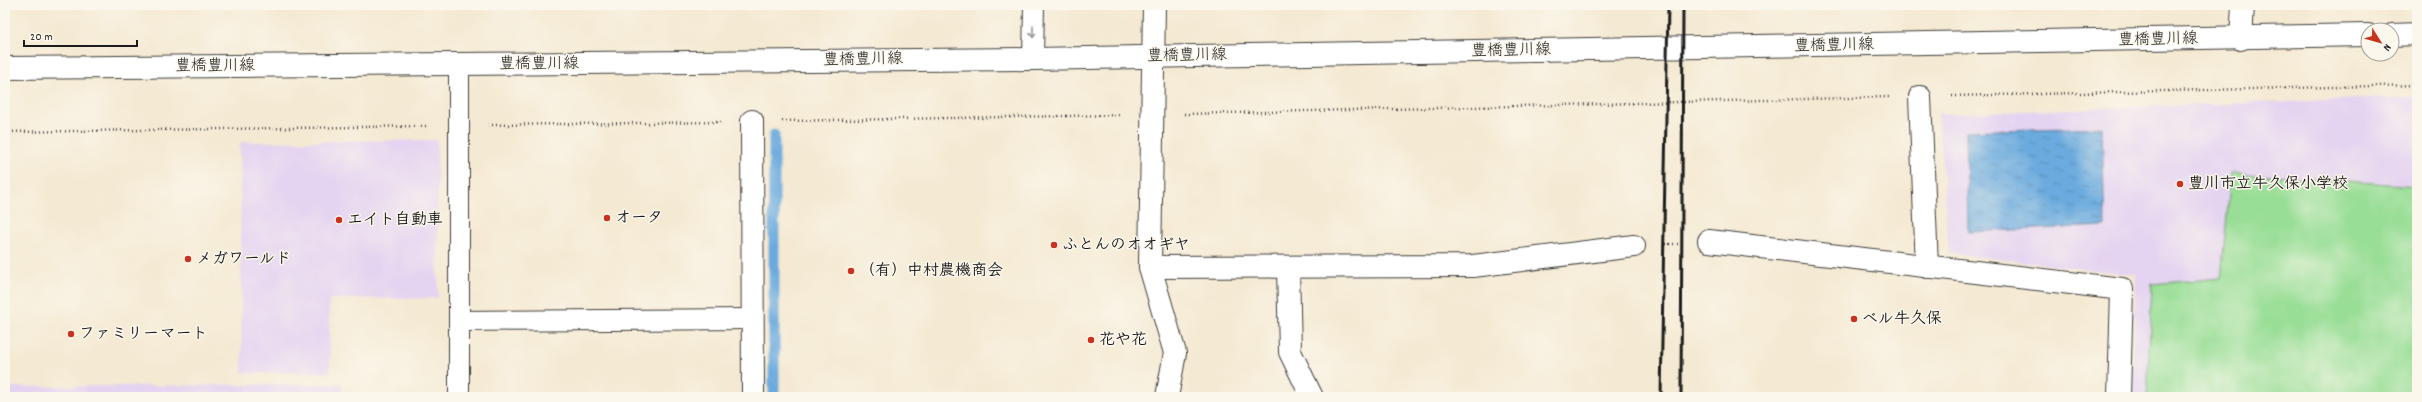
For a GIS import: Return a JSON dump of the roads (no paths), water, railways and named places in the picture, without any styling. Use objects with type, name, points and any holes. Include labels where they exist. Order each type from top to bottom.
[{"type":"main road","points":[[1154,5],[1150,267],[1175,352],[1167,397]]},
{"type":"main road","points":[[2241,39],[2243,5]]},
{"type":"main road","points":[[2400,35],[2417,34]]},
{"type":"main road","name":"豊橋豊川線","points":[[5,68],[1033,59],[2360,36]]},
{"type":"main road","points":[[1920,97],[1927,267]]},
{"type":"main road","points":[[752,121],[753,397]]},
{"type":"main road","points":[[1709,241],[2122,289],[2119,397]]},
{"type":"main road","points":[[1150,267],[1473,266],[1634,246]]},
{"type":"main road","points":[[1288,267],[1290,352],[1312,397]]},
{"type":"lane","points":[[1033,59],[1034,5]]},
{"type":"lane","points":[[459,64],[459,397]]},
{"type":"lane","points":[[459,321],[753,319]]},
{"type":"water","points":[[2102,127],[2105,226],[1968,232],[1966,131]]},
{"type":"waterway","points":[[774,135],[774,397]]},
{"type":"railway","points":[[1661,397],[1668,5]]},
{"type":"railway","points":[[1681,397],[1683,5]]},
{"type":"place","name":"豊川市立牛久保小学校","points":[[2180,184]]},
{"type":"place","name":"オータ","points":[[607,218]]},
{"type":"place","name":"エイト自動車","points":[[339,220]]},
{"type":"place","name":"ふとんのオオギヤ","points":[[1054,245]]},
{"type":"place","name":"メガワールド","points":[[188,259]]},
{"type":"place","name":"（有）中村農機商会","points":[[851,271]]},
{"type":"place","name":"ベル牛久保","points":[[1854,319]]},
{"type":"place","name":"ファミリーマート","points":[[71,334]]},
{"type":"place","name":"花や花","points":[[1091,340]]}]
